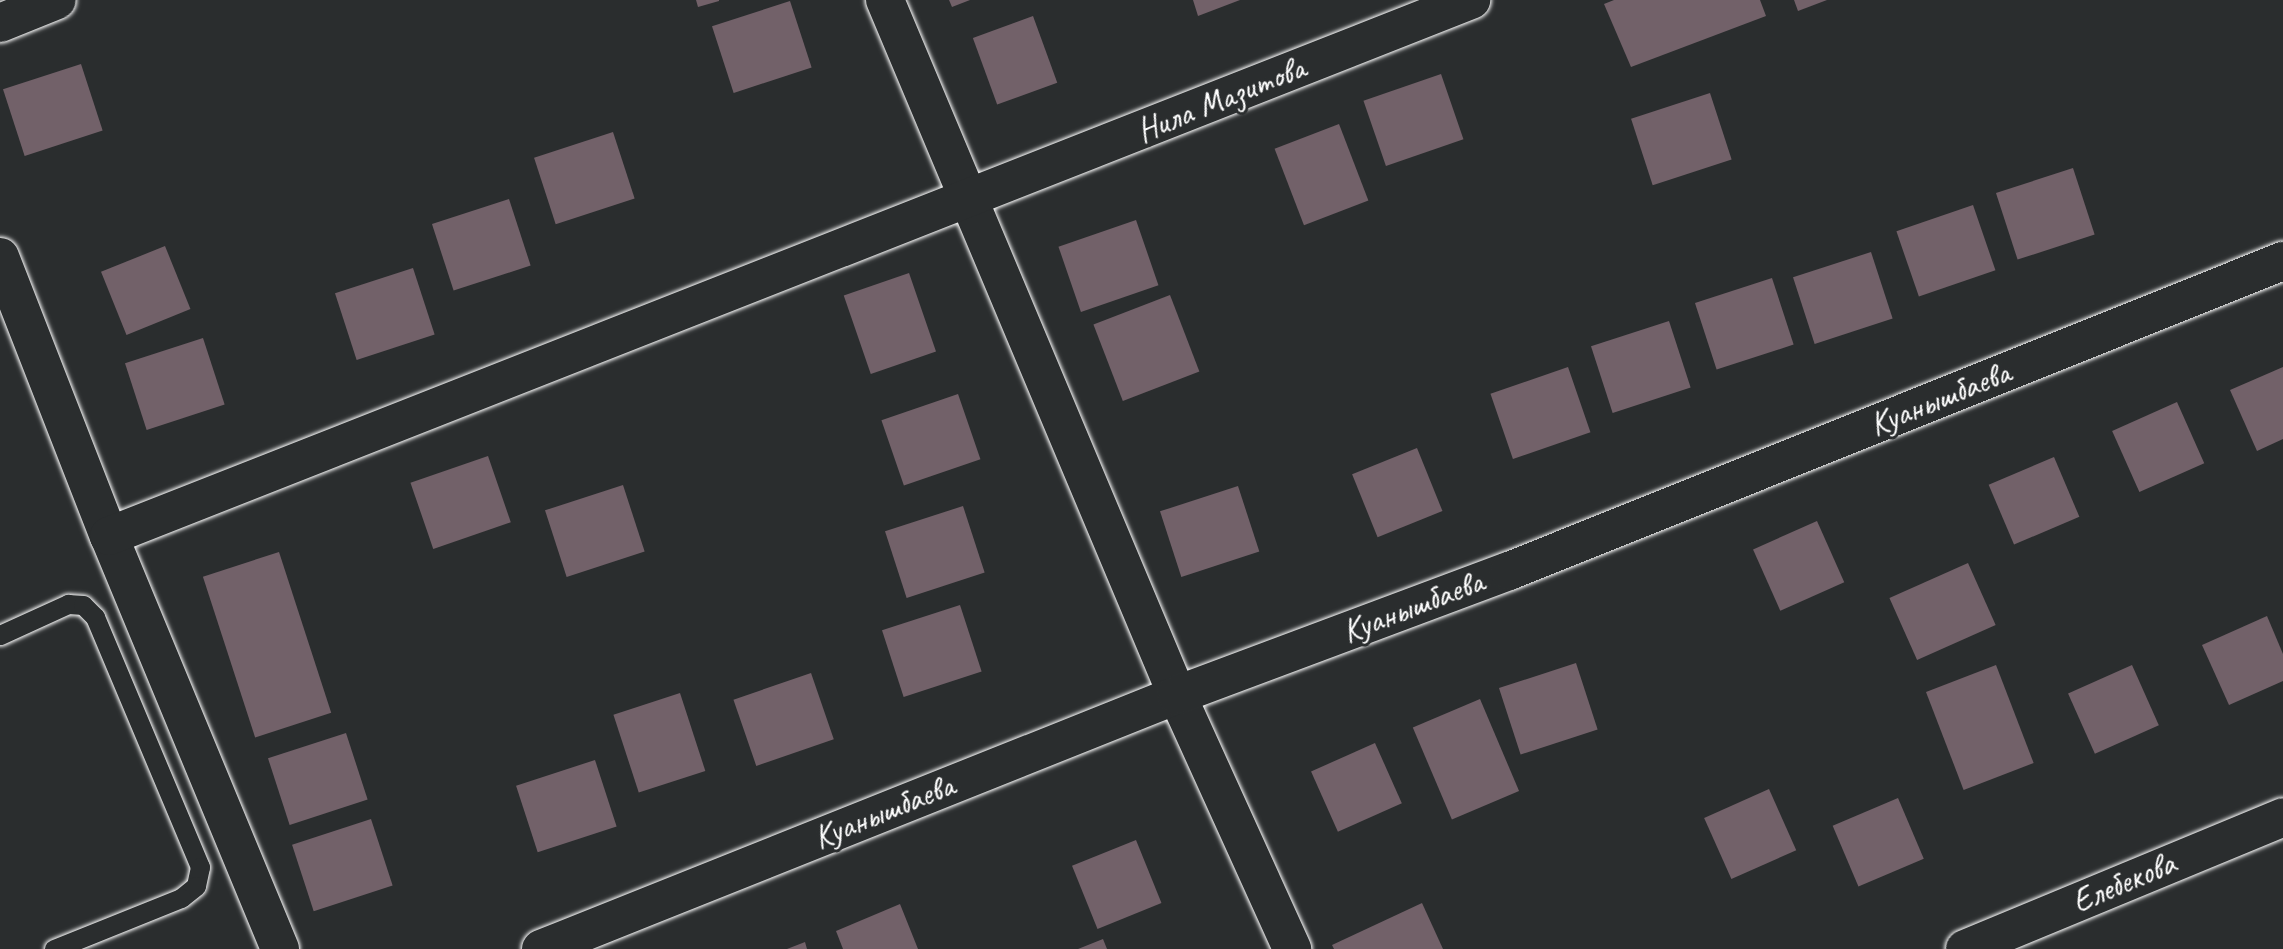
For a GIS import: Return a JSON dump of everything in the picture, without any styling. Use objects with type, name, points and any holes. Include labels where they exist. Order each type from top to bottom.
[{"type":"street","points":[[0,23],[57,0]]},
{"type":"street","points":[[886,0],[1177,695],[1292,949]]},
{"type":"street","name":"Нила Мазитова","points":[[109,536],[1471,0]]},
{"type":"street","points":[[0,257],[109,536],[280,949]]},
{"type":"street","name":"Куанышбаева","points":[[541,949],[1177,695],[1509,570],[2283,261]]},
{"type":"street","name":"Елебекова","points":[[1965,949],[2283,817]]},
{"type":"lane","points":[[0,635],[68,604],[83,605],[95,617],[200,867],[196,886],[181,898],[54,949]]},
{"type":"building","points":[[696,0],[719,0],[719,1],[698,7]]},
{"type":"building","points":[[949,0],[970,0],[952,7]]},
{"type":"building","points":[[1193,0],[1240,0],[1198,16]]},
{"type":"building","points":[[1614,0],[1760,0],[1766,16],[1631,67],[1604,4]]},
{"type":"building","points":[[1794,0],[1827,0],[1798,11]]},
{"type":"building","points":[[790,1],[812,68],[734,93],[712,26]]},
{"type":"building","points":[[1033,16],[1057,83],[997,105],[973,38]]},
{"type":"building","points":[[81,64],[103,131],[25,156],[3,89]]},
{"type":"building","points":[[1441,74],[1463,139],[1386,166],[1363,101]]},
{"type":"building","points":[[1710,93],[1732,160],[1653,185],[1631,119]]},
{"type":"building","points":[[1339,124],[1368,201],[1304,225],[1275,149]]},
{"type":"building","points":[[613,132],[635,199],[556,224],[534,158]]},
{"type":"building","points":[[2073,168],[2095,235],[2018,260],[1996,193]]},
{"type":"building","points":[[509,199],[531,266],[454,291],[432,224]]},
{"type":"building","points":[[1973,205],[1995,270],[1919,297],[1896,231]]},
{"type":"building","points":[[1136,220],[1158,285],[1081,312],[1058,247]]},
{"type":"building","points":[[165,246],[190,309],[126,335],[101,272]]},
{"type":"building","points":[[1871,252],[1893,319],[1815,344],[1793,277]]},
{"type":"building","points":[[413,268],[435,335],[357,360],[335,293]]},
{"type":"building","points":[[909,273],[936,351],[871,374],[844,295]]},
{"type":"building","points":[[1772,278],[1794,345],[1717,370],[1695,303]]},
{"type":"building","points":[[1170,295],[1199,372],[1123,401],[1093,324]]},
{"type":"building","points":[[1669,321],[1691,388],[1613,413],[1591,346]]},
{"type":"building","points":[[203,338],[225,405],[147,430],[125,363]]},
{"type":"building","points":[[1568,367],[1590,432],[1513,459],[1490,394]]},
{"type":"building","points":[[2283,367],[2283,439],[2257,451],[2230,390]]},
{"type":"building","points":[[958,394],[980,459],[904,486],[881,420]]},
{"type":"building","points":[[2177,402],[2204,463],[2139,492],[2112,431]]},
{"type":"building","points":[[1417,448],[1442,511],[1378,537],[1352,474]]},
{"type":"building","points":[[488,456],[511,522],[433,549],[410,483]]},
{"type":"building","points":[[2054,457],[2079,517],[2014,545],[1989,485]]},
{"type":"building","points":[[623,485],[645,552],[567,577],[545,510]]},
{"type":"building","points":[[1238,486],[1259,552],[1181,577],[1160,511]]},
{"type":"building","points":[[963,506],[985,573],[907,598],[885,531]]},
{"type":"building","points":[[1817,521],[1844,582],[1780,611],[1753,549]]},
{"type":"building","points":[[279,552],[331,713],[255,737],[203,577]]},
{"type":"building","points":[[1968,563],[1996,625],[1917,660],[1889,598]]},
{"type":"building","points":[[960,605],[982,672],[904,697],[882,630]]},
{"type":"building","points":[[2267,616],[2283,654],[2283,681],[2229,705],[2202,645]]},
{"type":"building","points":[[1576,663],[1598,730],[1521,755],[1499,688]]},
{"type":"building","points":[[1996,665],[2034,763],[1964,790],[1926,692]]},
{"type":"building","points":[[2132,665],[2159,725],[2095,754],[2068,693]]},
{"type":"building","points":[[811,673],[834,739],[756,766],[733,700]]},
{"type":"building","points":[[680,693],[705,771],[639,793],[613,715]]},
{"type":"building","points":[[1480,699],[1519,791],[1452,820],[1413,728]]},
{"type":"building","points":[[346,733],[368,800],[290,825],[268,758]]},
{"type":"building","points":[[1375,743],[1402,803],[1338,832],[1311,771]]},
{"type":"building","points":[[595,760],[617,827],[538,852],[516,786]]},
{"type":"building","points":[[1769,789],[1796,850],[1731,879],[1704,818]]},
{"type":"building","points":[[1898,798],[1924,859],[1858,886],[1833,826]]},
{"type":"building","points":[[371,819],[393,886],[314,911],[292,845]]},
{"type":"building","points":[[1136,840],[1161,903],[1097,929],[1072,866]]},
{"type":"building","points":[[1422,903],[1443,949],[1334,949],[1332,945]]},
{"type":"building","points":[[900,904],[918,949],[843,949],[836,931]]},
{"type":"building","points":[[1103,939],[1107,949],[1078,949]]},
{"type":"building","points":[[805,942],[807,949],[787,949]]}]
